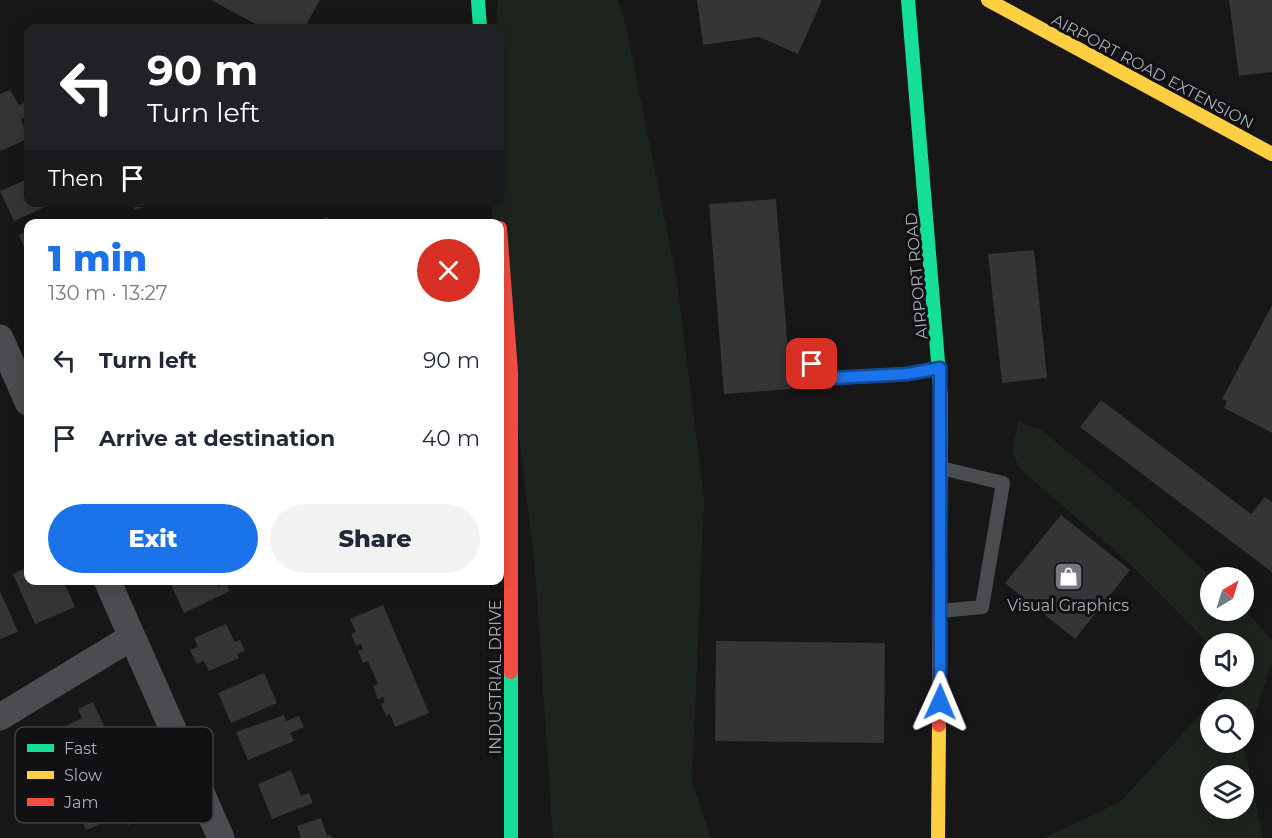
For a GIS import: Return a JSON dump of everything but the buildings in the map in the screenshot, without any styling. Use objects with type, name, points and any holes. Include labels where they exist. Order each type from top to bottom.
[{"type":"street","points":[[476,0],[479,21]]},
{"type":"street","name":"AIRPORT ROAD","points":[[908,0],[940,368],[941,611],[938,838]]},
{"type":"street","name":"AIRPORT ROAD EXTENSION","points":[[988,0],[1272,154]]},
{"type":"street","name":"INDUSTRIAL DRIVE","points":[[504,291],[511,372],[511,838]]},
{"type":"street","points":[[0,338],[24,393]]},
{"type":"street","points":[[109,585],[172,727]]},
{"type":"street","points":[[0,717],[132,637]]},
{"type":"street","points":[[213,820],[221,838]]},
{"type":"lane","points":[[812,364],[833,378],[907,374],[940,368]]},
{"type":"lane","points":[[941,468],[1003,483],[982,607],[941,611]]},
{"type":"shaded area","points":[[498,0],[618,0],[626,26],[677,282],[704,499],[692,781],[711,838],[553,838],[535,568],[504,311],[504,219],[493,219],[491,207],[504,207],[504,24],[496,24]]},
{"type":"shaded area","points":[[1018,422],[1040,429],[1138,509],[1200,567],[1200,621],[1254,620],[1272,640],[1272,662],[1254,716],[1254,699],[1215,699],[1226,687],[1254,687],[1254,633],[1200,633],[1200,635],[1129,563],[1020,469],[1012,452]]},
{"type":"shaded area","points":[[1200,715],[1200,753],[1245,753],[1248,765],[1200,765],[1200,819],[1254,819],[1254,794],[1263,838],[1044,838],[1120,802]]},
{"type":"traffic: fast","points":[[478,0],[480,24]]},
{"type":"traffic: fast","points":[[908,0],[941,398]]},
{"type":"traffic: fast","points":[[511,672],[511,838]]},
{"type":"traffic: slow","points":[[988,0],[1272,154]]},
{"type":"traffic: slow","points":[[938,838],[939,725]]},
{"type":"traffic: jam","points":[[504,280],[511,372],[511,672]]},
{"type":"traffic: jam","points":[[939,725],[941,398]]},
{"type":"place","name":"Visual Graphics","points":[[1068,577]]},
{"type":"route","points":[[812,364],[833,378],[876,377],[940,368],[940,702]]}]
